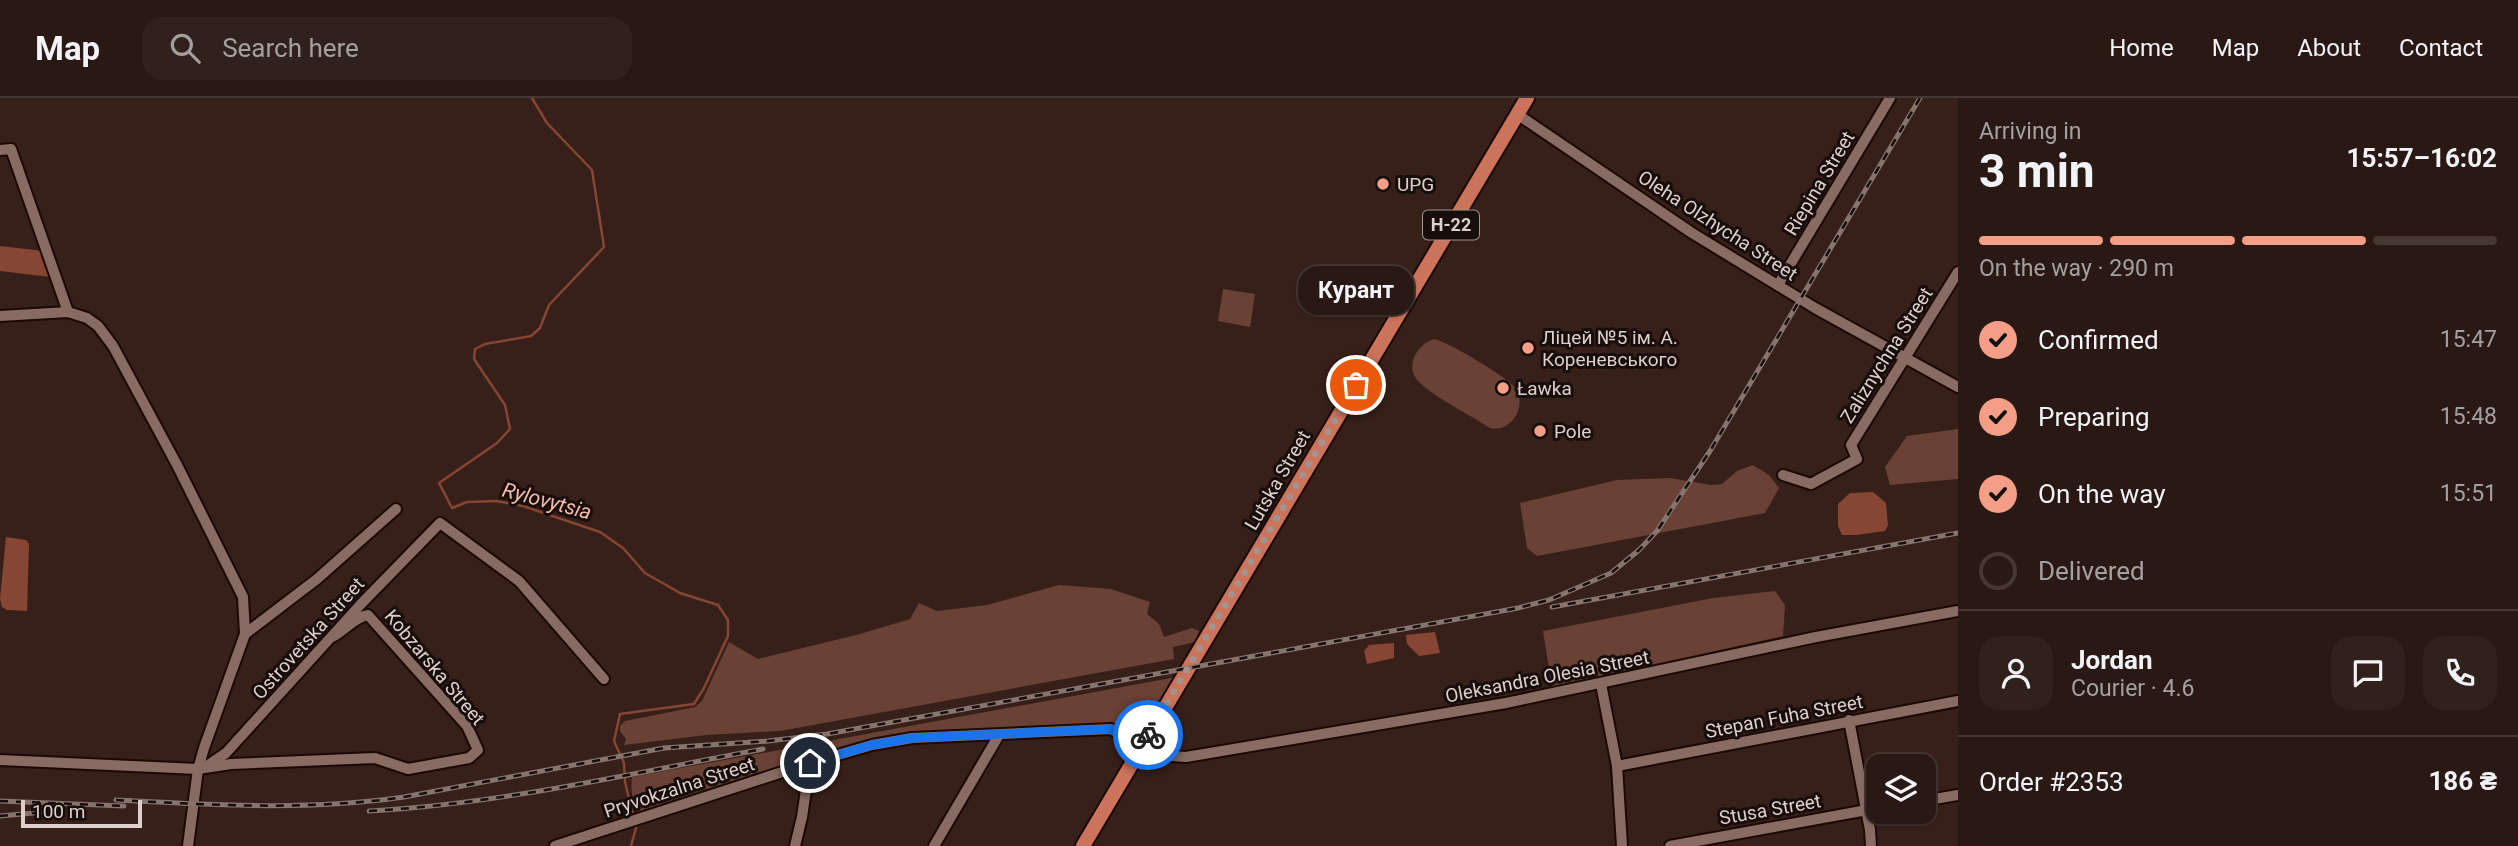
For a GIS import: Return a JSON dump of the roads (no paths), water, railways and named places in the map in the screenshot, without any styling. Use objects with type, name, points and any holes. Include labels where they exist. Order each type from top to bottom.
[{"type":"main road","name":"Lutska Street","points":[[1083,846],[1527,98]]},
{"type":"street","name":"Riepina Street","points":[[1778,285],[1891,98]]},
{"type":"street","name":"Oleha Olzhycha Street","points":[[1517,114],[1692,233],[1905,359],[1958,387]]},
{"type":"street","points":[[0,150],[11,149],[68,312],[0,316]]},
{"type":"street","name":"Zaliznychna Street","points":[[1783,475],[1811,484],[1857,459],[1850,445],[1958,272]]},
{"type":"street","name":"Ostrovetska Street","points":[[68,312],[87,318],[98,326],[113,346],[243,597],[245,634],[198,769],[188,846]]},
{"type":"street","name":"Ostrovetska Street","points":[[245,634],[317,579],[396,509]]},
{"type":"street","name":"Ostrovetska Street","points":[[198,769],[213,763],[226,752],[361,604],[440,523],[519,581],[604,679]]},
{"type":"street","name":"Oleksandra Olesia Street","points":[[1142,746],[1158,755],[1186,757],[1506,703],[1815,637],[1958,611]]},
{"type":"street","name":"Kobzarska Street","points":[[198,769],[232,764],[375,758],[408,769],[469,758],[478,750],[467,726],[368,615],[361,616],[332,637]]},
{"type":"street","points":[[1601,684],[1617,766],[1622,846]]},
{"type":"street","name":"Stepan Fuha Street","points":[[1617,766],[1958,701]]},
{"type":"street","points":[[1849,720],[1866,786]]},
{"type":"street","name":"Pryvokzalna Street","points":[[555,846],[810,763],[872,745],[912,738],[1111,729],[1142,746]]},
{"type":"street","points":[[934,846],[999,734]]},
{"type":"street","points":[[0,760],[198,769]]},
{"type":"street","points":[[795,846],[810,763]]},
{"type":"street","points":[[1936,799],[1958,795]]},
{"type":"street","name":"Stusa Street","points":[[1670,846],[1866,810]]},
{"type":"street","points":[[1871,846],[1872,824]]},
{"type":"waterway","name":"Rylovytsia","points":[[532,98],[547,123],[592,170],[604,247],[549,305],[540,328],[531,336],[485,344],[475,349],[474,359],[505,405],[510,429],[497,443],[439,483],[452,508],[467,502],[496,501],[523,506],[600,532],[623,548],[645,573],[680,593],[718,605],[728,620],[728,636],[694,704],[620,714],[614,741],[624,763],[625,782],[633,816]]},
{"type":"waterway","name":"Rylovytsia","points":[[631,846],[635,822]]},
{"type":"railway","points":[[116,800],[296,805],[404,797],[664,748],[827,734],[1518,608],[1549,600],[1611,573],[1657,531],[1710,451],[1920,98]]},
{"type":"railway","points":[[1552,607],[1958,533]]},
{"type":"railway","points":[[369,811],[517,795],[763,749]]},
{"type":"railway","points":[[0,801],[124,806]]},
{"type":"railway","points":[[0,816],[56,811]]},
{"type":"place","name":"UPG","points":[[1383,184]]},
{"type":"place","name":"Ліцей №5 ім. А. Кореневського","points":[[1528,348]]},
{"type":"place","name":"Курант","points":[[1356,385]]},
{"type":"place","name":"Ławka","points":[[1503,388]]},
{"type":"place","name":"Pole","points":[[1540,431]]}]
